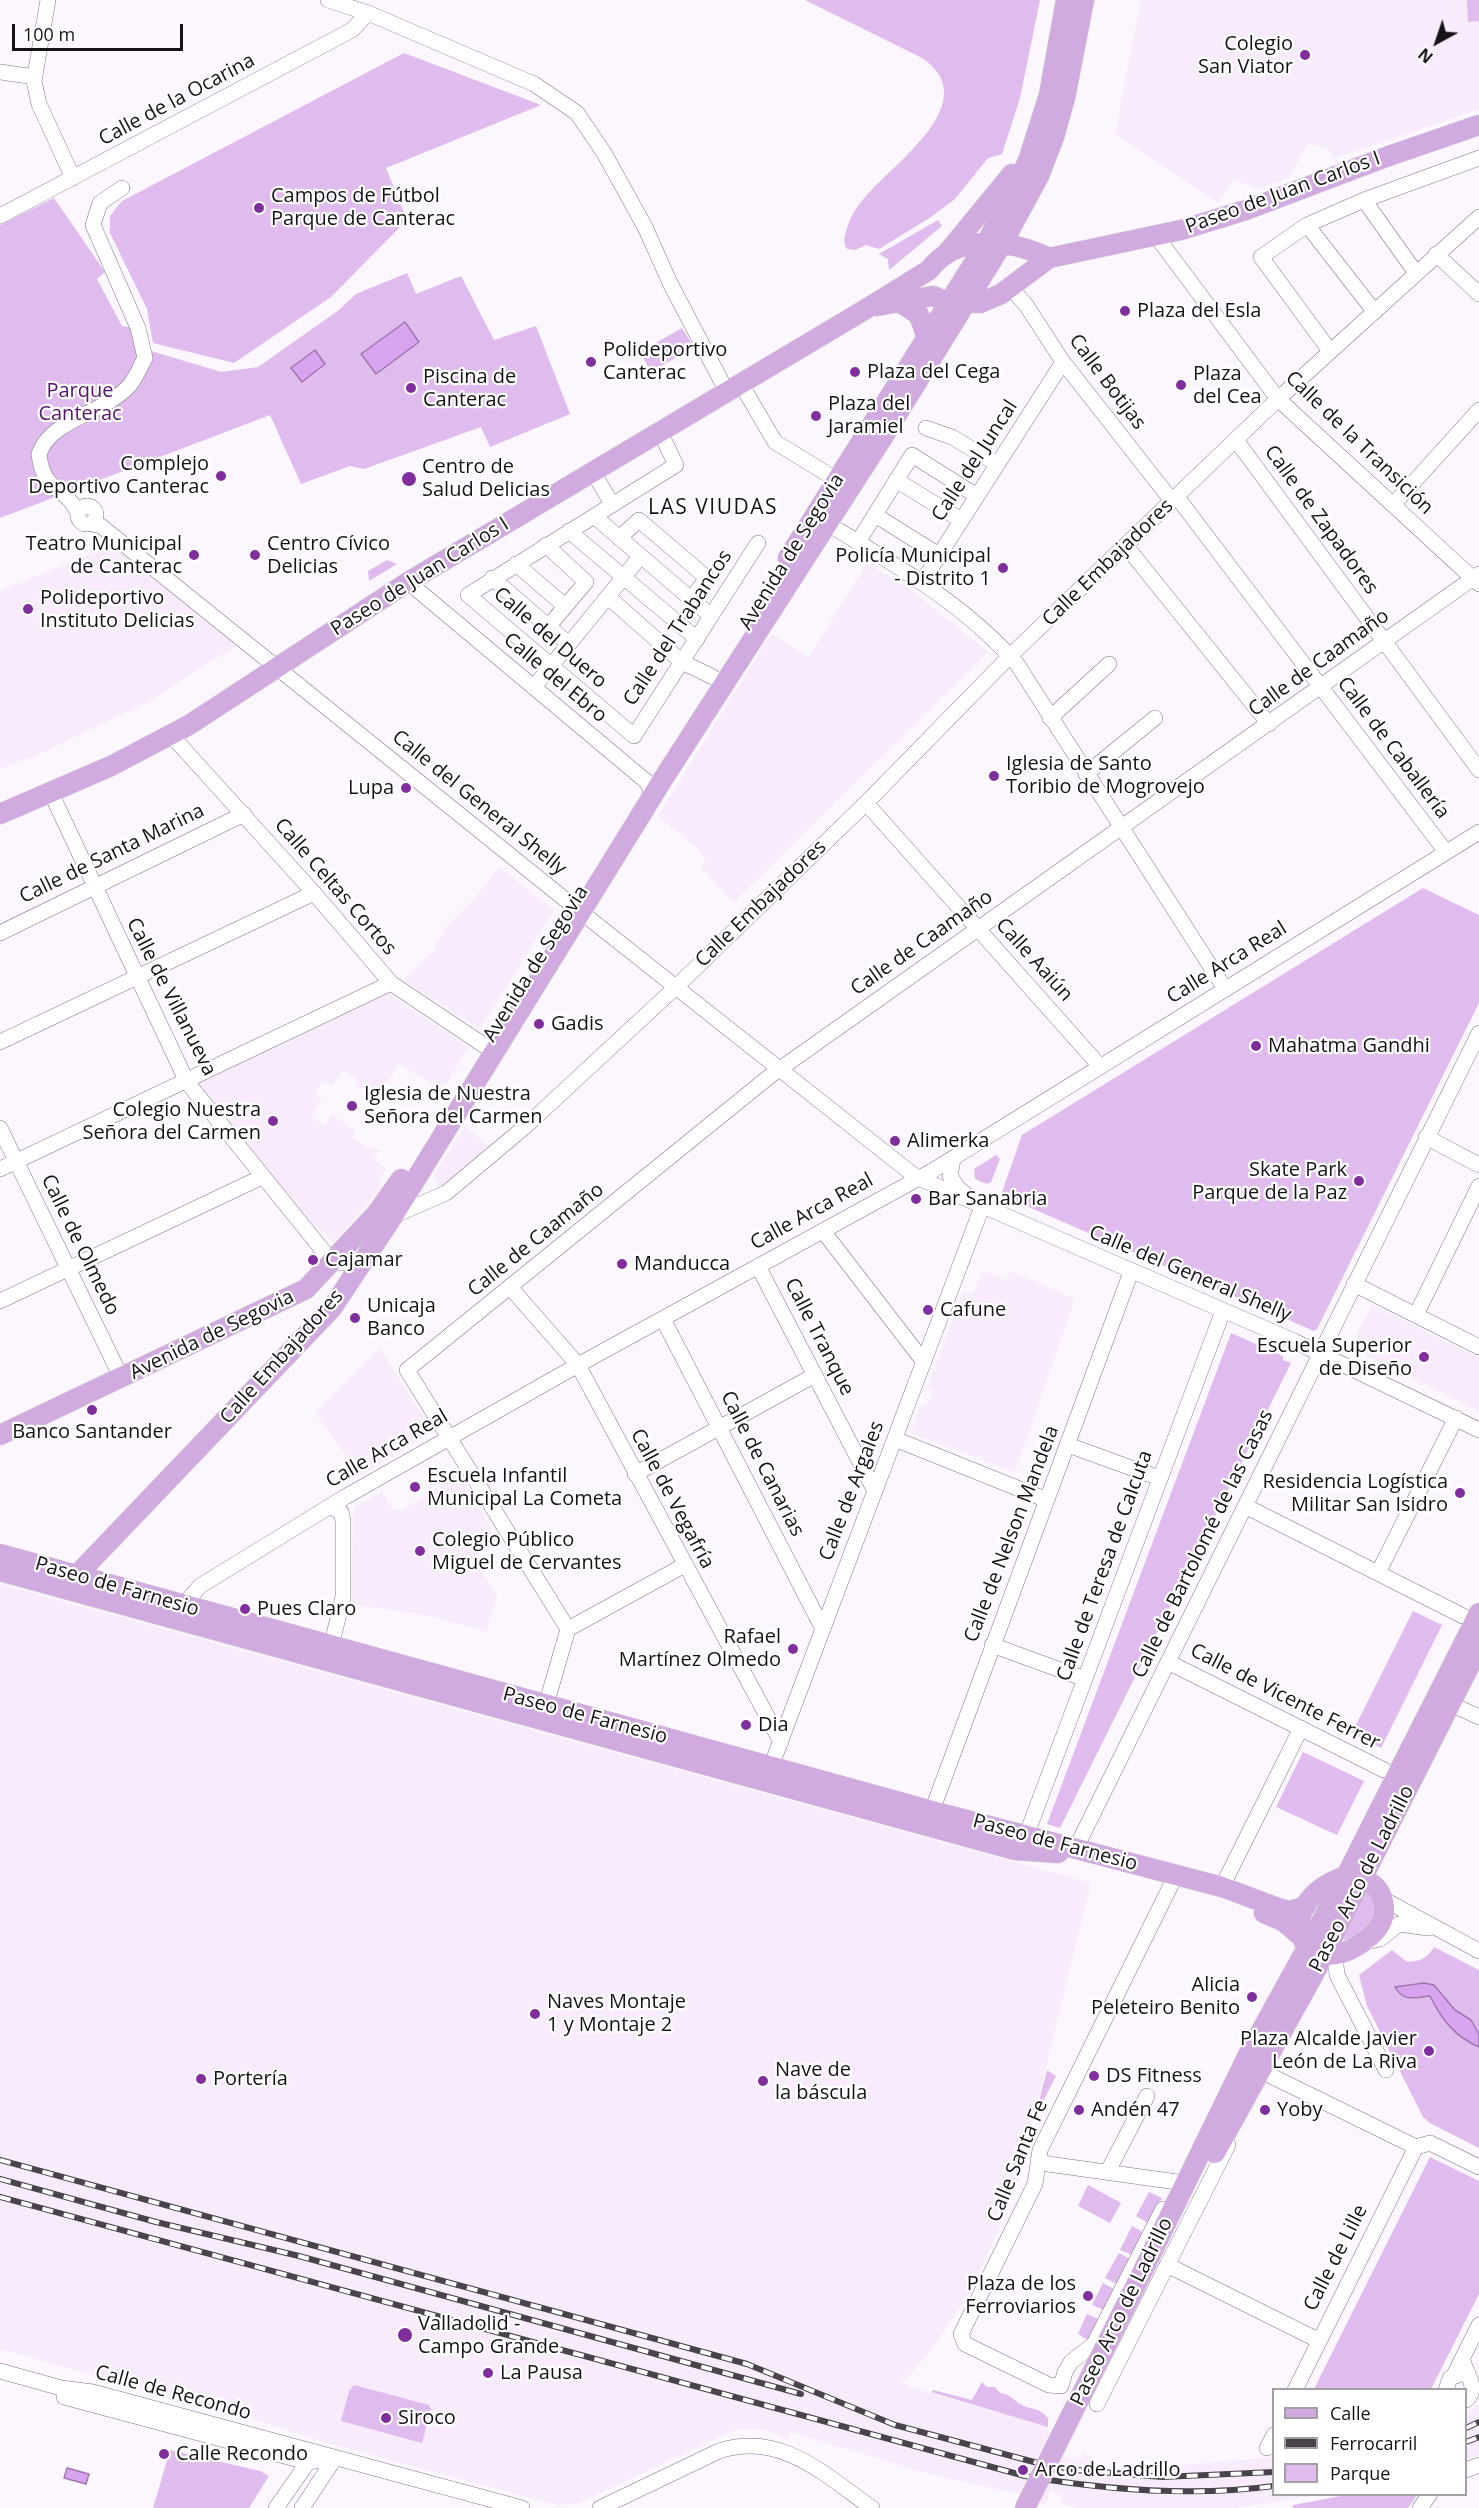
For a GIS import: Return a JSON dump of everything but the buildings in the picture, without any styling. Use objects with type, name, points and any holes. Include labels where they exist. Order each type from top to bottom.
[{"type":"main road","points":[[1002,244],[1049,95],[1066,0]]},
{"type":"main road","points":[[929,270],[927,282],[949,301],[1002,244],[1039,176],[1054,137],[1065,98],[1084,0]]},
{"type":"main road","name":"Paseo de Juan Carlos I","points":[[0,814],[51,793],[171,735],[408,582],[866,309],[929,270],[945,256],[959,248],[1002,244],[1043,255],[1156,236],[1246,210],[1386,157],[1479,125]]},
{"type":"main road","points":[[945,256],[1009,176],[1028,160]]},
{"type":"main road","points":[[1018,216],[1022,233],[1043,255]]},
{"type":"main road","points":[[1002,244],[1021,258],[1022,268],[1014,284]]},
{"type":"main road","name":"Paseo de Juan Carlos I","points":[[866,309],[898,301],[980,303],[1014,284],[1043,255]]},
{"type":"main road","points":[[898,301],[919,315],[927,338]]},
{"type":"main road","name":"Avenida de Segovia","points":[[393,1216],[577,909],[647,782],[713,677],[820,520],[837,480],[949,301]]},
{"type":"main road","name":"Avenida de Segovia","points":[[0,1435],[310,1286],[333,1263],[393,1193],[485,1046],[641,816],[949,301]]},
{"type":"main road","name":"Calle Embajadores","points":[[52,1585],[70,1581],[77,1575],[332,1308],[393,1216]]},
{"type":"main road","points":[[310,1286],[324,1296],[332,1308]]},
{"type":"main road","name":"Paseo de Farnesio","points":[[0,1554],[331,1647],[1076,1848],[1172,1878],[1279,1919],[1316,1947]]},
{"type":"main road","name":"Paseo de Farnesio","points":[[0,1571],[1015,1850],[1059,1853],[1222,1887],[1290,1911],[1306,1906]]},
{"type":"main road","name":"Paseo Arco de Ladrillo","points":[[1354,1877],[1471,1614]]},
{"type":"main road","name":"Paseo Arco de Ladrillo","points":[[1036,2508],[1250,2051],[1316,1947],[1451,1704],[1479,1647]]},
{"type":"main road","points":[[1354,1877],[1375,1886],[1383,1899],[1385,1915],[1381,1924],[1364,1942],[1316,1947],[1299,1919],[1306,1906],[1328,1884],[1354,1877]]},
{"type":"main road","name":"Paseo Arco de Ladrillo","points":[[1025,2508],[1136,2296],[1261,2071],[1316,1947]]},
{"type":"street","points":[[48,0],[35,77],[39,104],[73,178]]},
{"type":"street","points":[[328,0],[368,13],[534,84],[577,113],[604,153],[645,226],[670,283],[734,388],[775,442],[837,480]]},
{"type":"street","name":"Calle de la Ocarina","points":[[0,216],[352,30],[368,13]]},
{"type":"street","points":[[0,72],[35,77]]},
{"type":"street","name":"Paseo de Juan Carlos I","points":[[1330,351],[1261,256],[1307,225],[1364,200],[1479,158]]},
{"type":"street","name":"Calle del General Shelly","points":[[122,188],[100,203],[93,225],[138,328],[145,358],[128,387],[93,412],[52,432],[42,444],[39,454],[45,480],[79,508],[95,509],[96,523],[577,909],[916,1177],[1320,1353],[1479,1430]]},
{"type":"street","points":[[1364,200],[1416,273]]},
{"type":"street","name":"Calle Embajadores","points":[[393,1216],[446,1193],[526,1125],[676,987],[866,803],[1010,656],[1278,399],[1479,217]]},
{"type":"street","points":[[1307,225],[1374,311]]},
{"type":"street","name":"Calle de la Transición","points":[[1156,236],[1278,399],[1393,506],[1477,579]]},
{"type":"street","points":[[1436,254],[1479,294]]},
{"type":"street","name":"Calle Botijas","points":[[1014,284],[1063,362],[1174,499]]},
{"type":"street","name":"Calle del Juncal","points":[[922,582],[1063,362]]},
{"type":"street","points":[[1393,506],[1479,410]]},
{"type":"street","points":[[927,428],[952,436],[997,464]]},
{"type":"street","points":[[569,644],[492,578],[676,465],[660,432]]},
{"type":"street","name":"Calle de Zapadores","points":[[1236,440],[1479,770]]},
{"type":"street","points":[[858,542],[912,455],[977,496]]},
{"type":"street","points":[[592,472],[612,504]]},
{"type":"street","points":[[896,480],[961,520]]},
{"type":"street","name":"Calle de Caballería","points":[[1174,499],[1446,852]]},
{"type":"street","points":[[875,515],[939,555]]},
{"type":"street","points":[[594,516],[711,616]]},
{"type":"street","points":[[619,538],[639,520],[707,578],[691,599]]},
{"type":"street","points":[[820,520],[922,582],[1010,656],[1225,989]]},
{"type":"street","points":[[569,531],[697,639]]},
{"type":"street","name":"Calle del Trabancos","points":[[634,736],[758,543]]},
{"type":"street","points":[[546,545],[586,582],[548,627]]},
{"type":"street","points":[[1126,546],[1269,724]]},
{"type":"street","points":[[534,687],[640,557]]},
{"type":"street","points":[[516,564],[566,606]]},
{"type":"street","name":"Calle del Duero","points":[[492,578],[468,595],[634,736]]},
{"type":"street","name":"Calle de Caamaño","points":[[450,1438],[407,1370],[781,1068],[1321,688],[1384,641],[1477,579]]},
{"type":"street","name":"Calle del Ebro","points":[[408,582],[647,782]]},
{"type":"street","points":[[608,597],[682,662],[713,677]]},
{"type":"street","points":[[1050,718],[1109,664]]},
{"type":"street","points":[[1086,774],[1155,718]]},
{"type":"street","name":"Calle Celtas Cortos","points":[[171,735],[314,892],[391,983],[485,1046]]},
{"type":"street","points":[[641,816],[651,791],[647,782]]},
{"type":"street","name":"Calle de Villanueva","points":[[51,793],[187,1082],[333,1263]]},
{"type":"street","name":"Calle Aaiún","points":[[866,803],[1100,1065]]},
{"type":"street","name":"Calle de Santa Marina","points":[[0,933],[243,814]]},
{"type":"street","name":"Calle Arca Real","points":[[185,1606],[192,1593],[200,1586],[330,1507],[578,1365],[916,1177],[953,1159],[1100,1065],[1479,832]]},
{"type":"street","points":[[0,1042],[314,892]]},
{"type":"street","points":[[0,1170],[391,983]]},
{"type":"street","name":"Calle de Bartolomé de las Casas","points":[[1076,1848],[1479,1033]]},
{"type":"street","name":"Calle de Olmedo","points":[[0,1128],[122,1378]]},
{"type":"street","points":[[1426,1137],[1479,1165]]},
{"type":"street","name":"Calle del General Shelly","points":[[953,1159],[950,1168],[953,1182],[981,1207]]},
{"type":"street","points":[[0,1301],[262,1177]]},
{"type":"street","points":[[1416,1315],[1479,1186]]},
{"type":"street","name":"Calle de Argales","points":[[771,1767],[981,1207]]},
{"type":"street","points":[[823,1230],[924,1362]]},
{"type":"street","points":[[333,1263],[362,1263]]},
{"type":"street","name":"Calle Tranque","points":[[758,1266],[875,1491]]},
{"type":"street","name":"Calle de Nelson Mandela","points":[[932,1811],[1131,1272]]},
{"type":"street","points":[[1354,1284],[1479,1347]]},
{"type":"street","name":"Calle de Vegafría","points":[[510,1287],[578,1365],[683,1566],[781,1742]]},
{"type":"street","name":"Calle de Teresa de Calcuta","points":[[1026,1836],[1223,1311]]},
{"type":"street","name":"Calle de Canarias","points":[[663,1319],[823,1629]]},
{"type":"street","points":[[635,1474],[815,1375]]},
{"type":"street","points":[[1378,1573],[1456,1418]]},
{"type":"street","points":[[450,1438],[568,1629]]},
{"type":"street","points":[[895,1439],[1047,1500]]},
{"type":"street","points":[[1068,1445],[1159,1478]]},
{"type":"street","points":[[1245,1506],[1378,1573],[1471,1614]]},
{"type":"street","points":[[330,1507],[341,1512],[343,1521],[344,1578],[343,1597],[331,1647]]},
{"type":"street","points":[[546,1705],[568,1629],[683,1566]]},
{"type":"street","points":[[185,1606],[188,1616],[200,1627]]},
{"type":"street","points":[[992,1645],[1085,1679]]},
{"type":"street","name":"Calle de Vicente Ferrer","points":[[1168,1662],[1384,1770]]},
{"type":"street","points":[[1451,1704],[1479,1717]]},
{"type":"street","points":[[1222,1887],[1301,1728]]},
{"type":"street","points":[[748,1777],[771,1767]]},
{"type":"street","name":"Calle Santa Fe","points":[[1061,2386],[1049,2385],[965,2343],[961,2334],[1035,2184],[1038,2160],[1048,2133],[1172,1878]]},
{"type":"street","points":[[1383,1899],[1479,1951]]},
{"type":"street","points":[[1364,1942],[1380,1939],[1399,1924],[1446,1933]]},
{"type":"street","name":"Paseo Arco de Ladrillo","points":[[1316,1947],[1337,1975],[1386,2070]]},
{"type":"street","name":"Paseo Arco de Ladrillo","points":[[1177,2182],[1237,2062],[1250,2051]]},
{"type":"street","points":[[1261,2071],[1416,2147],[1430,2143],[1479,2167]]},
{"type":"street","points":[[1108,2171],[1147,2096]]},
{"type":"street","name":"Paseo Arco de Ladrillo","points":[[1097,2404],[1232,2136],[1240,2107]]},
{"type":"street","name":"Calle de Lille","points":[[1296,2388],[1416,2147]]},
{"type":"street","points":[[1038,2160],[1048,2164],[1177,2182],[1095,2344],[1071,2362],[1065,2372],[1061,2386],[1070,2400]]},
{"type":"street","points":[[1167,2265],[1318,2340]]},
{"type":"street","points":[[1446,2388],[1447,2381],[1461,2371],[1479,2325]]},
{"type":"street","name":"Calle de Recondo","points":[[0,2371],[61,2388],[93,2392],[311,2457]]},
{"type":"street","points":[[1461,2371],[1474,2387],[1471,2396],[1467,2399]]},
{"type":"street","name":"Calle de Recondo","points":[[0,2379],[311,2457],[335,2458],[522,2508]]},
{"type":"street","points":[[600,2508],[623,2502],[719,2451],[739,2445],[763,2445],[806,2462],[872,2508]]},
{"type":"street","points":[[276,2508],[311,2457]]},
{"type":"street","points":[[302,2508],[335,2458]]},
{"type":"shaded area","name":"Colegio San Viator","points":[[1141,0],[1479,0],[1479,109],[1335,158],[1328,149],[1308,143],[1290,177],[1257,189],[1233,179],[1218,203],[1115,134]]},
{"type":"shaded area","points":[[405,322],[419,342],[376,374],[361,354]]},
{"type":"shaded area","points":[[315,350],[325,364],[302,382],[291,368]]},
{"type":"shaded area","points":[[111,545],[237,645],[148,702],[44,752],[0,769],[0,591]]},
{"type":"shaded area","points":[[867,563],[914,592],[988,652],[734,902],[700,867],[706,861],[697,848],[658,816],[771,634],[809,657]]},
{"type":"shaded area","points":[[499,867],[554,910],[480,1029],[403,979],[437,948],[433,944],[445,934],[442,931],[476,897]]},
{"type":"shaded area","name":"Colegio Nuestra Señora del Carmen","points":[[387,993],[469,1047],[442,1091],[399,1064],[376,1099],[355,1084],[358,1079],[343,1070],[331,1086],[326,1082],[321,1084],[317,1097],[322,1100],[311,1117],[325,1126],[332,1115],[356,1131],[352,1137],[369,1149],[373,1146],[379,1151],[373,1158],[386,1170],[377,1181],[383,1186],[334,1242],[308,1219],[197,1084]]},
{"type":"shaded area","points":[[465,1126],[492,1149],[440,1190],[433,1176]]},
{"type":"shaded area","points":[[983,1271],[1006,1280],[1011,1271],[1075,1299],[1015,1472],[911,1433],[920,1407],[928,1403],[931,1396],[932,1390],[927,1389],[963,1291],[973,1294]]},
{"type":"shaded area","name":"Escuela Superior de Diseño","points":[[1372,1305],[1479,1358],[1479,1411],[1350,1347]]},
{"type":"shaded area","points":[[380,1348],[432,1432],[361,1475],[315,1413]]},
{"type":"shaded area","name":"Colegio Público Miguel de Cervantes","points":[[458,1473],[499,1543],[474,1558],[497,1597],[486,1631],[425,1615],[350,1604],[354,1508],[382,1492],[394,1511],[399,1509],[401,1511],[448,1482],[447,1480]]},
{"type":"shaded area","points":[[0,1584],[1091,1883],[1017,2185],[974,2286],[930,2352],[906,2379],[899,2381],[911,2387],[1048,2427],[1046,2430],[1054,2434],[1047,2449],[1078,2462],[1084,2451],[1102,2467],[1168,2471],[1172,2466],[1272,2457],[1272,2496],[1311,2496],[1237,2508],[1075,2508],[1061,2503],[1062,2496],[1051,2491],[1044,2505],[1024,2495],[933,2475],[790,2432],[788,2440],[763,2429],[737,2429],[578,2503],[557,2505],[327,2443],[262,2422],[0,2349]]},
{"type":"shaded area","points":[[1424,1983],[1434,1985],[1455,2010],[1471,2020],[1479,2034],[1479,2047],[1462,2038],[1450,2026],[1439,2013],[1430,1996],[1406,1997],[1395,1987]]},
{"type":"shaded area","points":[[1479,2405],[1479,2455],[1467,2459],[1467,2411]]},
{"type":"shaded area","points":[[67,2468],[89,2474],[86,2484],[64,2478]]},
{"type":"green space","points":[[805,0],[1040,0],[1020,98],[1002,154],[988,158],[955,199],[931,217],[879,249],[866,245],[855,250],[847,249],[844,241],[847,228],[857,207],[912,150],[940,112],[944,93],[939,75],[922,58]]},
{"type":"green space","points":[[1467,0],[1479,0],[1479,21],[1468,22]]},
{"type":"green space","name":"Campos de Fútbol Parque de Canterac","points":[[404,53],[541,105],[386,168],[407,220],[331,297],[234,363],[153,343],[147,309],[110,233],[110,216],[122,201]]},
{"type":"green space","name":"Parque Canterac","points":[[54,198],[105,272],[97,279],[122,326],[130,327],[138,347],[221,372],[258,367],[339,310],[356,294],[407,273],[416,294],[461,276],[494,340],[536,326],[570,414],[490,447],[481,427],[364,469],[350,466],[301,484],[270,415],[0,518],[0,225]]},
{"type":"green space","points":[[938,220],[942,226],[889,270],[888,259],[879,254]]},
{"type":"green space","points":[[682,328],[694,347],[651,372],[640,352]]},
{"type":"green space","points":[[387,560],[397,564],[369,581],[368,571]]},
{"type":"green space","points":[[1423,888],[1479,915],[1479,1003],[1317,1329],[1314,1331],[1001,1195],[1022,1135]]},
{"type":"green space","points":[[996,1155],[1000,1159],[991,1182],[987,1184],[975,1179],[974,1169]]},
{"type":"green space","points":[[1231,1333],[1283,1356],[1283,1360],[1291,1363],[1060,1828],[1047,1824]]},
{"type":"green space","points":[[1413,1611],[1442,1625],[1381,1748],[1352,1733]]},
{"type":"green space","points":[[1303,1752],[1364,1781],[1337,1835],[1276,1807]]},
{"type":"green space","points":[[1366,1890],[1376,1902],[1369,1922],[1365,1929],[1354,1938],[1340,1939]]},
{"type":"green space","name":"Plaza Alcalde Javier León de La Riva","points":[[1434,1947],[1479,1970],[1479,2148],[1430,2123],[1423,2117],[1367,2006],[1359,1975],[1392,1950],[1407,1962],[1423,1959]]},
{"type":"green space","points":[[1047,2070],[1056,2076],[1035,2117]]},
{"type":"green space","points":[[1430,2157],[1479,2181],[1479,2294],[1432,2388],[1314,2388]]},
{"type":"green space","points":[[1088,2185],[1121,2203],[1110,2223],[1078,2206]]},
{"type":"green space","points":[[1149,2192],[1162,2198],[1148,2223],[1136,2216]]},
{"type":"green space","points":[[1132,2226],[1143,2232],[1132,2255],[1120,2250]]},
{"type":"green space","points":[[1119,2253],[1130,2259],[1117,2284],[1105,2278]]},
{"type":"green space","points":[[1103,2283],[1114,2289],[1104,2310],[1092,2305]]},
{"type":"green space","points":[[1087,2314],[1100,2320],[1089,2341],[1078,2334]]},
{"type":"green space","points":[[982,2382],[987,2387],[995,2387],[1000,2393],[1022,2405],[1041,2412],[1048,2418],[1048,2427],[931,2392],[933,2390],[972,2400]]},
{"type":"green space","points":[[354,2385],[429,2405],[431,2409],[422,2443],[341,2421],[349,2391]]},
{"type":"green space","points":[[170,2450],[260,2471],[269,2476],[249,2508],[153,2508]]},
{"type":"green space","points":[[1341,2496],[1416,2496],[1408,2508],[1293,2508],[1293,2505]]},
{"type":"railway","points":[[0,2160],[747,2364],[895,2425],[1034,2462],[1076,2470],[1162,2477],[1272,2472]]},
{"type":"railway","points":[[0,2179],[156,2222],[299,2256],[801,2394]]},
{"type":"railway","points":[[0,2197],[1025,2476],[1086,2485],[1149,2490],[1211,2491],[1272,2486]]},
{"type":"railway","points":[[1467,2428],[1479,2422]]},
{"type":"railway","points":[[1467,2442],[1479,2437]]},
{"type":"place","name":"Colegio San Viator","points":[[1305,55]]},
{"type":"place","name":"Campos de Fútbol Parque de Canterac","points":[[259,208]]},
{"type":"place","name":"Plaza del Esla","points":[[1125,311]]},
{"type":"place","name":"Polideportivo Canterac","points":[[591,362]]},
{"type":"place","name":"Plaza del Cega","points":[[855,372]]},
{"type":"place","name":"Plaza del Cea","points":[[1181,385]]},
{"type":"place","name":"Piscina de Canterac","points":[[411,388]]},
{"type":"place","name":"Plaza del Jaramiel","points":[[816,416]]},
{"type":"place","name":"Complejo Deportivo Canterac","points":[[221,476]]},
{"type":"place","name":"Centro de Salud Delicias","points":[[409,479]]},
{"type":"place","name":"Teatro Municipal de Canterac","points":[[194,555]]},
{"type":"place","name":"Centro Cívico Delicias","points":[[255,555]]},
{"type":"place","name":"Policía Municipal - Distrito 1","points":[[1003,568]]},
{"type":"place","name":"Polideportivo Instituto Delicias","points":[[28,609]]},
{"type":"place","name":"Iglesia de Santo Toribio de Mogrovejo","points":[[994,776]]},
{"type":"place","name":"Lupa","points":[[406,788]]},
{"type":"place","name":"Gadis","points":[[539,1024]]},
{"type":"place","name":"Mahatma Gandhi","points":[[1256,1046]]},
{"type":"place","name":"Iglesia de Nuestra Señora del Carmen","points":[[352,1106]]},
{"type":"place","name":"Colegio Nuestra Señora del Carmen","points":[[273,1121]]},
{"type":"place","name":"Alimerka","points":[[895,1141]]},
{"type":"place","name":"Skate Park Parque de la Paz","points":[[1359,1181]]},
{"type":"place","name":"Bar Sanabria","points":[[916,1199]]},
{"type":"place","name":"Cajamar","points":[[313,1260]]},
{"type":"place","name":"Manducca","points":[[622,1264]]},
{"type":"place","name":"Cafune","points":[[928,1310]]},
{"type":"place","name":"Unicaja Banco","points":[[355,1318]]},
{"type":"place","name":"Escuela Superior de Diseño","points":[[1424,1357]]},
{"type":"place","name":"Banco Santander","points":[[92,1410]]},
{"type":"place","name":"Escuela Infantil Municipal La Cometa","points":[[415,1487]]},
{"type":"place","name":"Residencia Logística Militar San Isidro","points":[[1460,1493]]},
{"type":"place","name":"Colegio Público Miguel de Cervantes","points":[[420,1551]]},
{"type":"place","name":"Pues Claro","points":[[245,1609]]},
{"type":"place","name":"Rafael Martínez Olmedo","points":[[793,1649]]},
{"type":"place","name":"Dia","points":[[746,1725]]},
{"type":"place","name":"Alicia Peleteiro Benito","points":[[1252,1997]]},
{"type":"place","name":"Naves Montaje 1 y Montaje 2","points":[[535,2014]]},
{"type":"place","name":"Plaza Alcalde Javier León de La Riva","points":[[1429,2051]]},
{"type":"place","name":"DS Fitness","points":[[1094,2076]]},
{"type":"place","name":"Portería","points":[[201,2079]]},
{"type":"place","name":"Nave de la báscula","points":[[763,2081]]},
{"type":"place","name":"Andén 47","points":[[1079,2110]]},
{"type":"place","name":"Yoby","points":[[1265,2110]]},
{"type":"place","name":"Plaza de los Ferroviarios","points":[[1088,2296]]},
{"type":"place","name":"Valladolid - Campo Grande","points":[[405,2335]]},
{"type":"place","name":"La Pausa","points":[[488,2373]]},
{"type":"place","name":"Siroco","points":[[386,2418]]},
{"type":"place","name":"Calle Recondo","points":[[164,2454]]},
{"type":"place","name":"Arco de Ladrillo","points":[[1023,2470]]},
{"type":"district","name":"LAS VIUDAS","points":[[713,508]]}]
